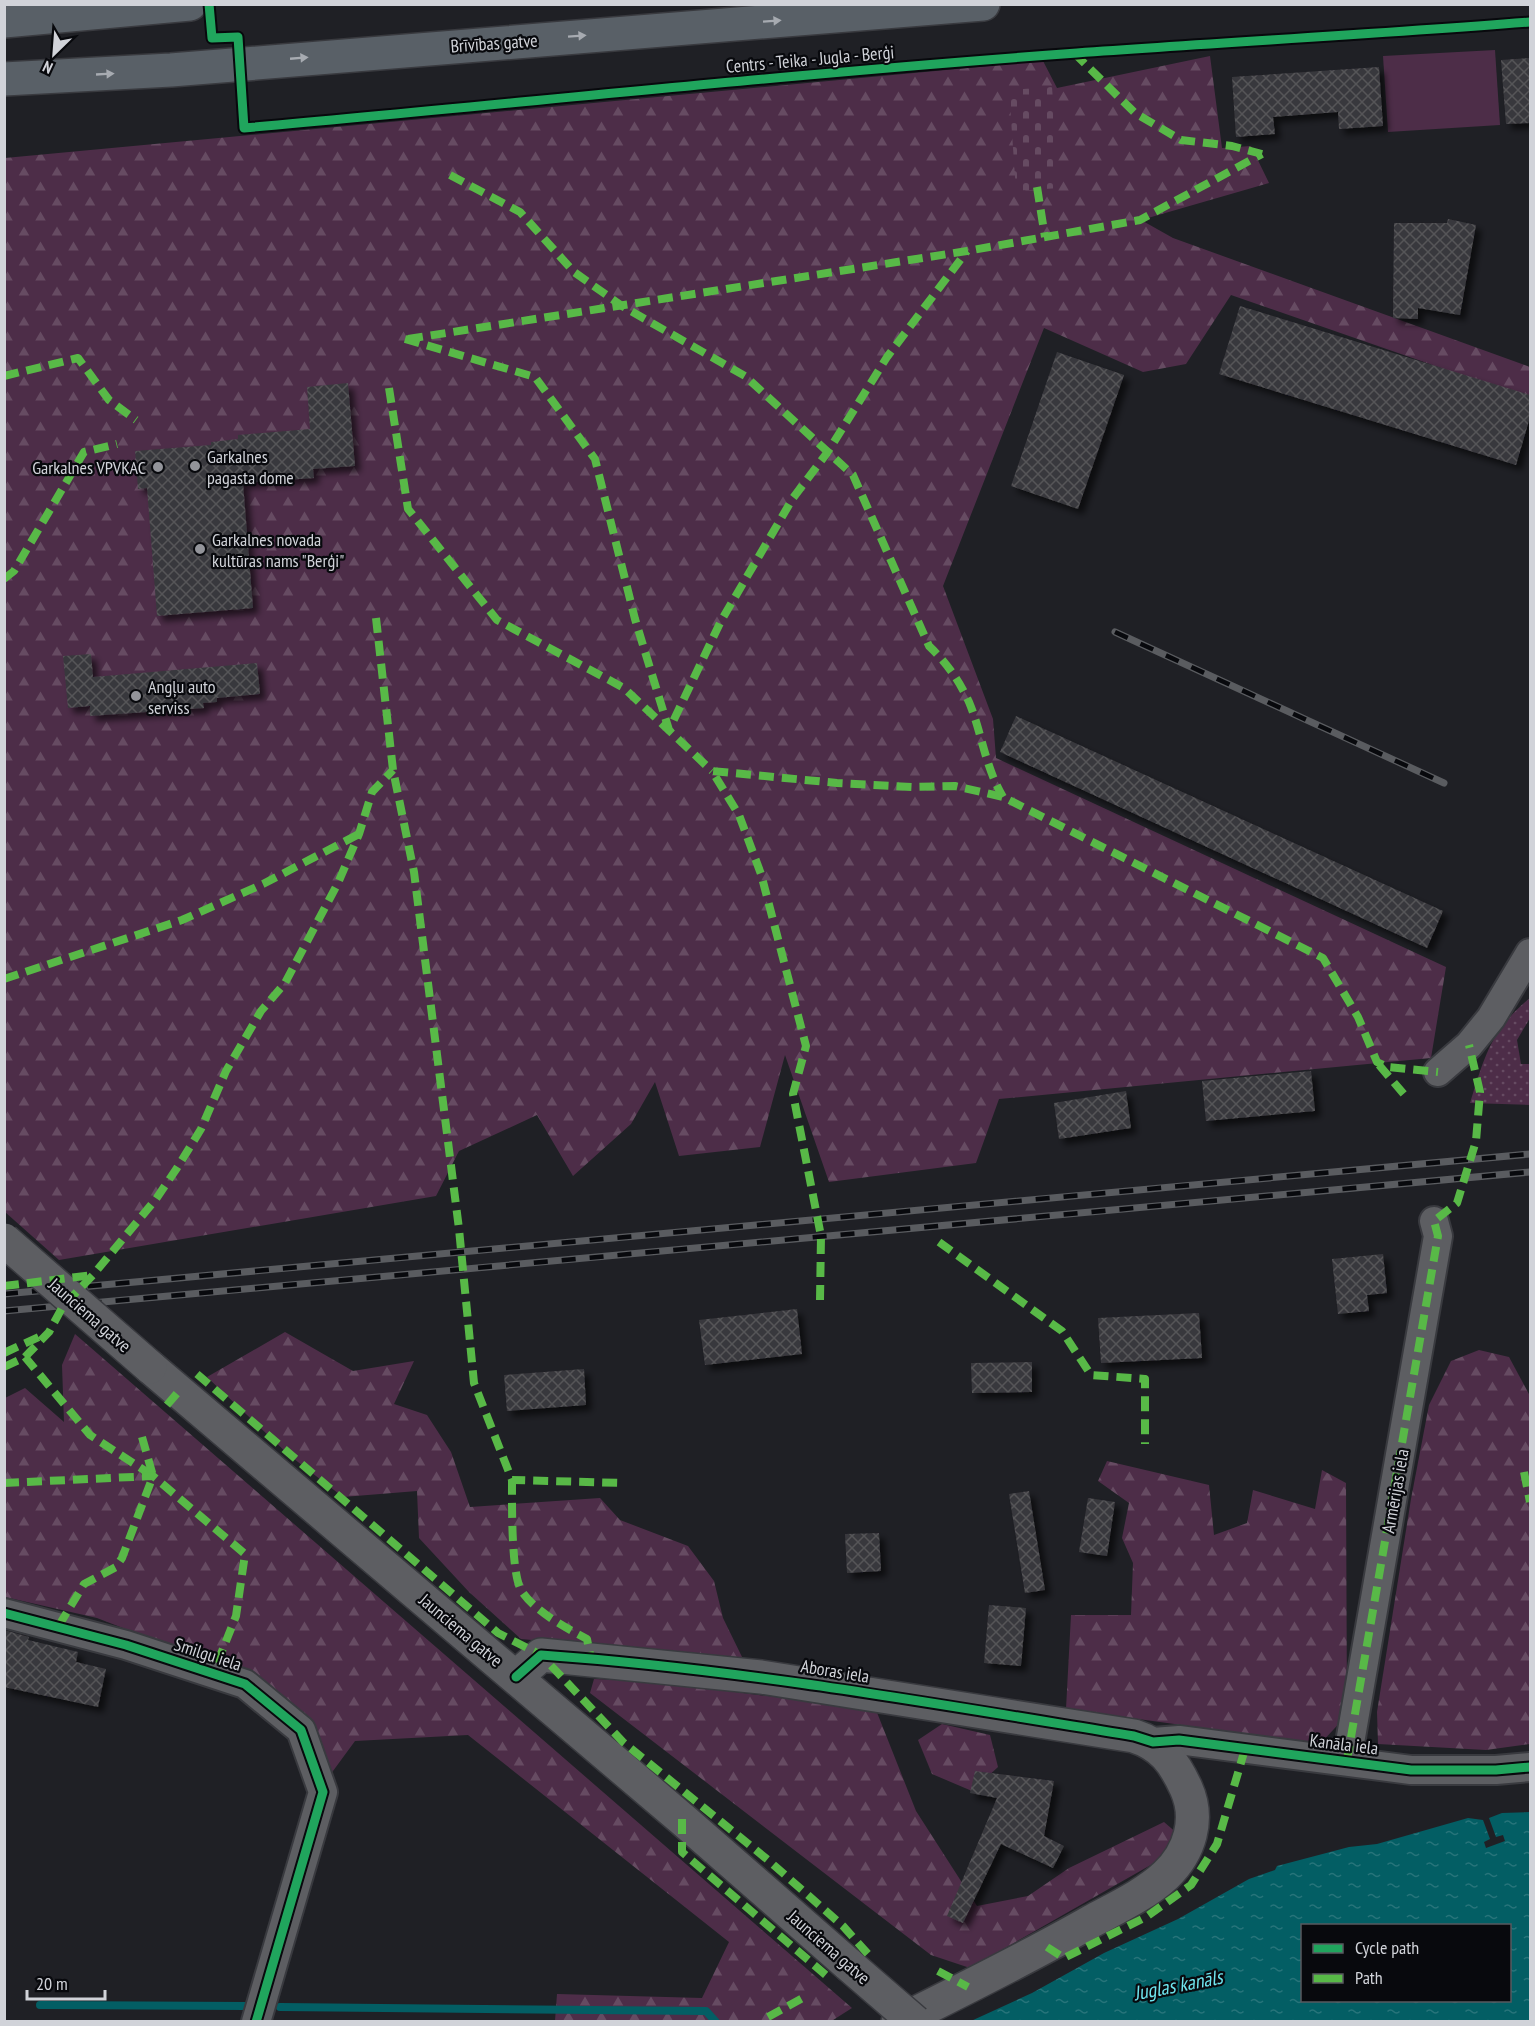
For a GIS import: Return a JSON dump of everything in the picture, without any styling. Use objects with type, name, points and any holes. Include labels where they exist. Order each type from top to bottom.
[{"type":"highway","points":[[4,21],[190,4]]},
{"type":"highway","name":"Brīvības gatve","points":[[4,79],[171,70],[983,4]]},
{"type":"main road","name":"Jaunciema gatve","points":[[4,1240],[150,1367],[516,1677],[915,2022]]},
{"type":"main road","name":"Aboras iela","points":[[516,1677],[541,1655],[591,1659],[792,1681],[1134,1736],[1153,1742]]},
{"type":"main road","points":[[898,2022],[1047,1947],[1123,1904],[1165,1875],[1191,1835],[1194,1811],[1174,1763],[1153,1742]]},
{"type":"street","points":[[1438,1072],[1469,1045],[1491,1018],[1530,953]]},
{"type":"street","name":"Armērijas iela","points":[[1347,1760],[1424,1325],[1438,1236],[1434,1221]]},
{"type":"street","name":"Smilgu iela","points":[[4,1613],[126,1645],[245,1684],[301,1730],[323,1792],[256,2022]]},
{"type":"street","name":"Kanāla iela","points":[[1153,1742],[1179,1740],[1411,1770],[1496,1770],[1530,1767]]},
{"type":"green space","points":[[1495,50],[1500,125],[1388,132],[1383,56]]},
{"type":"green space","points":[[1210,56],[1222,148],[1251,146],[1269,183],[1141,220],[1173,238],[1530,367],[1530,399],[1231,295],[1186,364],[1143,372],[1044,328],[943,586],[993,719],[996,758],[1446,967],[1431,1058],[999,1099],[976,1163],[829,1182],[785,1055],[760,1147],[679,1156],[655,1082],[631,1124],[573,1176],[537,1115],[459,1151],[436,1196],[59,1260],[5,1212],[5,158],[1043,61],[1057,88]]},
{"type":"green space","points":[[1052,87],[1059,188],[1016,191],[1009,90]]},
{"type":"green space","points":[[1530,998],[1530,1018],[1517,1040],[1521,1064],[1530,1064],[1530,1105],[1470,1103],[1485,1058],[1497,1033]]},
{"type":"green space","points":[[285,1332],[353,1371],[414,1361],[394,1404],[427,1415],[451,1452],[470,1507],[600,1498],[620,1520],[688,1546],[714,1581],[723,1618],[743,1659],[521,1639],[469,1592],[419,1538],[417,1491],[343,1497],[289,1455],[207,1377]]},
{"type":"green space","points":[[75,1334],[852,2008],[830,2022],[555,2021],[557,1994],[702,1998],[729,1942],[468,1735],[355,1741],[322,1786],[324,1774],[242,1674],[97,1618],[5,1597],[5,1398],[25,1388],[64,1422],[62,1365]]},
{"type":"green space","points":[[1479,1350],[1509,1357],[1530,1396],[1530,1744],[1486,1750],[1378,1744],[1377,1712],[1411,1499],[1429,1405],[1451,1361]]},
{"type":"green space","points":[[1107,1461],[1209,1485],[1214,1535],[1247,1523],[1253,1490],[1315,1509],[1322,1470],[1346,1483],[1347,1715],[1320,1744],[1066,1709],[1071,1615],[1131,1615],[1133,1563],[1122,1538],[1129,1503],[1098,1481]]},
{"type":"green space","points":[[594,1679],[650,1681],[876,1710],[916,1811],[977,1906],[1028,1896],[1069,1868],[1164,1822],[1178,1834],[1156,1862],[970,1968],[931,1955],[590,1693]]},
{"type":"green space","points":[[942,1724],[990,1735],[998,1767],[972,1791],[932,1774],[918,1740]]},
{"type":"water","name":"Juglas kanāls","points":[[1530,1812],[1530,2021],[971,2021],[1032,1993],[1104,1953],[1178,1919],[1249,1879],[1275,1870],[1277,1866],[1349,1847],[1377,1844],[1468,1818],[1483,1820],[1490,1839],[1484,1842],[1486,1848],[1505,1841],[1503,1835],[1496,1837],[1489,1818],[1502,1813]]},
{"type":"building","points":[[1530,58],[1530,123],[1506,124],[1501,60]]},
{"type":"building","points":[[1379,67],[1383,126],[1339,129],[1338,112],[1273,117],[1275,134],[1236,137],[1232,77]]},
{"type":"building","points":[[1448,219],[1476,225],[1460,315],[1418,308],[1418,319],[1393,318],[1394,223],[1447,223]]},
{"type":"building","points":[[1240,306],[1530,395],[1530,417],[1516,465],[1219,374]]},
{"type":"building","points":[[1057,352],[1124,375],[1078,509],[1011,486]]},
{"type":"building","points":[[348,383],[355,466],[313,469],[314,478],[243,483],[253,608],[157,616],[147,488],[138,489],[135,451],[211,445],[211,442],[238,439],[238,435],[310,429],[307,387]]},
{"type":"building","points":[[91,654],[93,677],[257,663],[260,694],[217,698],[217,702],[203,703],[204,708],[90,716],[90,706],[68,708],[63,656]]},
{"type":"building","points":[[1016,716],[1443,911],[1427,948],[1000,752]]},
{"type":"building","points":[[1311,1071],[1315,1111],[1206,1121],[1202,1081]]},
{"type":"building","points":[[1126,1091],[1131,1128],[1059,1139],[1054,1103]]},
{"type":"building","points":[[1383,1254],[1387,1293],[1367,1295],[1369,1311],[1338,1314],[1332,1259]]},
{"type":"building","points":[[797,1309],[802,1354],[705,1365],[699,1320]]},
{"type":"building","points":[[1199,1313],[1202,1358],[1101,1363],[1098,1318]]},
{"type":"building","points":[[1032,1362],[1032,1392],[972,1393],[971,1363]]},
{"type":"building","points":[[584,1369],[586,1405],[507,1411],[504,1375]]},
{"type":"building","points":[[1029,1491],[1045,1590],[1025,1593],[1009,1494]]},
{"type":"building","points":[[1088,1498],[1115,1502],[1107,1556],[1079,1552]]},
{"type":"building","points":[[879,1533],[881,1571],[847,1573],[845,1534]]},
{"type":"building","points":[[989,1605],[1026,1608],[1021,1666],[984,1663]]},
{"type":"building","points":[[4,1630],[29,1637],[28,1640],[78,1652],[76,1662],[106,1669],[98,1707],[4,1687]]},
{"type":"building","points":[[975,1771],[1054,1781],[1044,1836],[1064,1846],[1053,1868],[1001,1844],[963,1923],[947,1916],[997,1798],[970,1793]]},
{"type":"waterway","points":[[40,2005],[246,2006]]},
{"type":"waterway","points":[[280,2007],[706,2011],[716,2022]]},
{"type":"railway","points":[[1115,632],[1444,783]]},
{"type":"railway","points":[[4,1294],[1530,1154]]},
{"type":"railway","points":[[4,1311],[1530,1172]]},
{"type":"marked path","points":[[1074,53],[1135,113],[1181,140],[1232,146],[1262,154]]},
{"type":"marked path","points":[[408,339],[967,251],[1140,220],[1262,154]]},
{"type":"marked path","points":[[450,175],[520,212],[574,272],[622,306],[745,376],[853,475],[929,646],[952,672],[969,702],[992,774],[1003,797]]},
{"type":"marked path","points":[[1037,187],[1045,237]]},
{"type":"marked path","points":[[405,339],[535,377],[595,459],[635,619],[669,730],[721,621],[793,498],[827,453],[887,357],[967,251]]},
{"type":"marked path","points":[[4,376],[78,358],[109,400],[136,420]]},
{"type":"marked path","points":[[389,388],[408,509],[497,620],[624,688],[712,771]]},
{"type":"marked path","points":[[4,579],[14,571],[84,452],[117,444]]},
{"type":"marked path","points":[[376,618],[393,770],[414,872],[459,1229],[474,1383],[512,1480],[625,1483]]},
{"type":"marked path","points":[[4,1367],[25,1357],[49,1332],[63,1306],[93,1275],[156,1199],[177,1168],[201,1129],[226,1071],[261,1011],[285,983],[338,883],[359,834],[372,792],[393,770]]},
{"type":"marked path","points":[[820,1300],[821,1236],[793,1094],[806,1046],[761,874],[739,815],[712,771],[837,783],[912,787],[955,786],[1003,797],[1323,958],[1358,1017],[1377,1062],[1387,1067],[1438,1072]]},
{"type":"marked path","points":[[4,979],[182,920],[263,884],[359,834]]},
{"type":"marked path","points":[[1347,1760],[1438,1236],[1434,1221],[1457,1203],[1476,1141],[1480,1092],[1469,1045]]},
{"type":"marked path","points":[[1379,1065],[1408,1099]]},
{"type":"marked path","points":[[939,1242],[1062,1331],[1091,1375],[1145,1379],[1145,1444]]},
{"type":"marked path","points":[[4,1286],[93,1275]]},
{"type":"marked path","points":[[4,1353],[41,1336]]},
{"type":"marked path","points":[[25,1357],[90,1435],[153,1476],[122,1558],[116,1567],[84,1584],[58,1627]]},
{"type":"marked path","points":[[197,1374],[498,1633],[541,1655],[623,1742],[768,1860],[843,1926],[868,1954]]},
{"type":"marked path","points":[[167,1405],[179,1391]]},
{"type":"marked path","points":[[142,1437],[153,1476]]},
{"type":"marked path","points":[[1524,1472],[1530,1502]]},
{"type":"marked path","points":[[4,1483],[153,1476],[245,1554],[236,1616],[213,1674]]},
{"type":"marked path","points":[[512,1480],[515,1568],[521,1590],[542,1612],[587,1639],[591,1659]]},
{"type":"marked path","points":[[1047,1947],[1064,1958],[1146,1917],[1191,1885],[1217,1844],[1245,1749]]},
{"type":"marked path","points":[[682,1819],[682,1852],[827,1976]]},
{"type":"marked path","points":[[938,1971],[968,1987]]},
{"type":"marked path","points":[[768,2017],[808,1995]]},
{"type":"cycle path","name":"Centrs - Teika - Jugla - Berģi","points":[[209,4],[212,38],[238,37],[244,128],[973,61],[1530,22]]},
{"type":"cycle path","points":[[4,1613],[126,1645],[245,1684],[301,1730],[323,1792],[256,2022]]},
{"type":"cycle path","points":[[516,1677],[541,1655],[616,1661],[765,1678],[913,1700],[1134,1736],[1153,1742],[1179,1740],[1411,1770],[1496,1770],[1530,1767]]},
{"type":"place","name":"Garkalnes pagasta dome","points":[[195,466]]},
{"type":"place","name":"Garkalnes VPVKAC","points":[[158,467]]},
{"type":"place","name":"Garkalnes novada kultūras nams \"Berģi\"","points":[[200,549]]},
{"type":"place","name":"Angļu auto serviss","points":[[136,696]]}]
